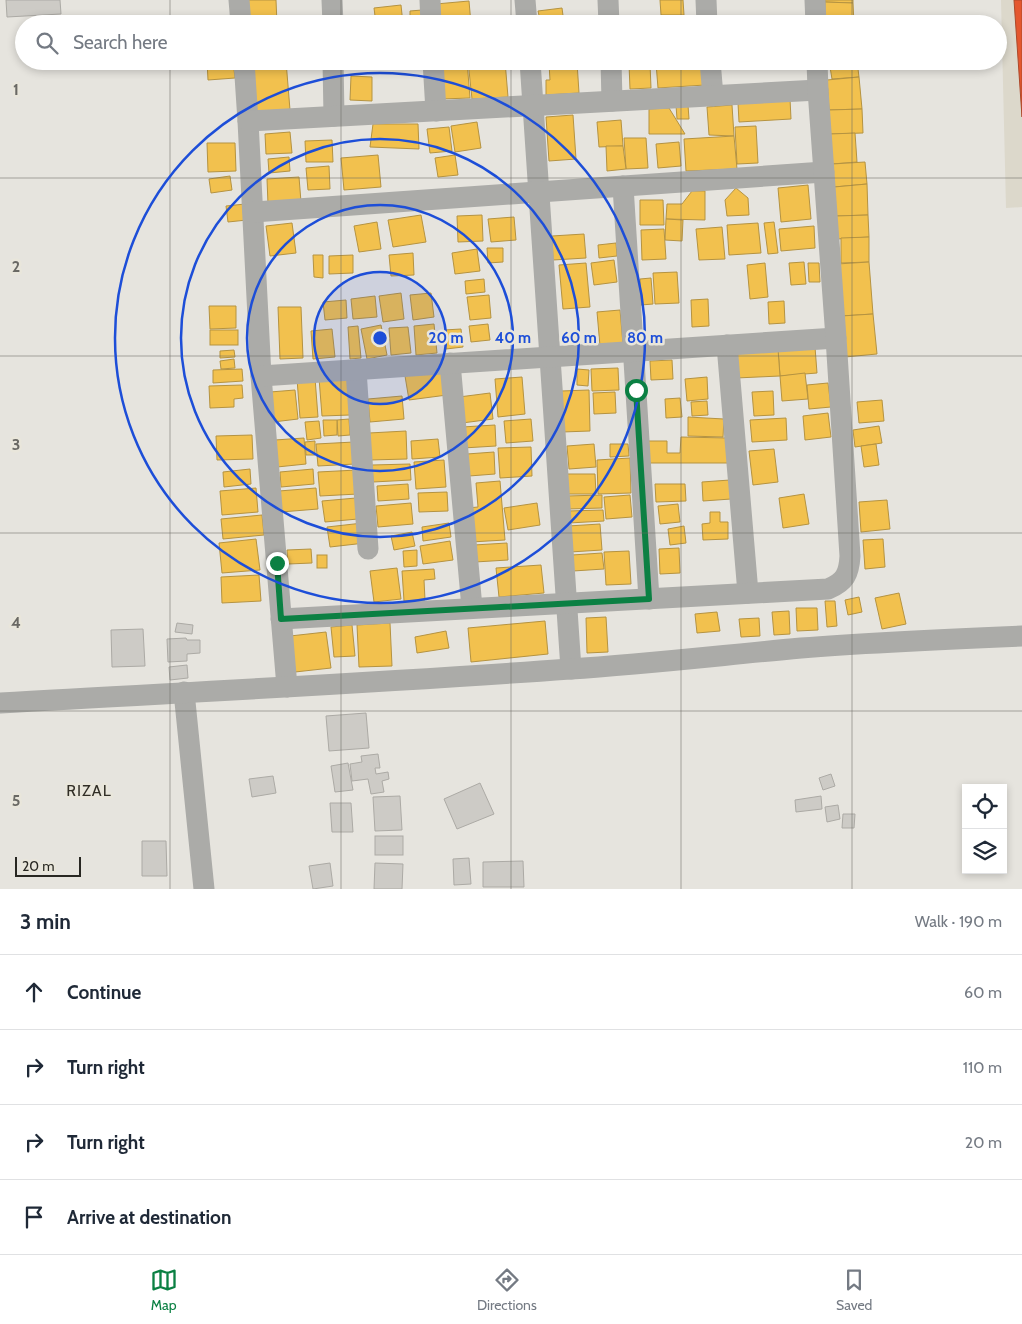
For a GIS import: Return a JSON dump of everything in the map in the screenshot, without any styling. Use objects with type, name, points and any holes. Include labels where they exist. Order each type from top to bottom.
[{"type":"street","points":[[240,0],[241,15]]},
{"type":"street","points":[[332,0],[333,15]]},
{"type":"street","points":[[430,0],[431,15]]},
{"type":"street","points":[[525,0],[526,15]]},
{"type":"street","points":[[608,0],[609,15]]},
{"type":"street","points":[[706,0],[707,15]]},
{"type":"street","points":[[815,0],[816,15]]},
{"type":"street","points":[[245,70],[261,376],[287,687]]},
{"type":"street","points":[[333,70],[334,116]]},
{"type":"street","points":[[434,70],[436,111]]},
{"type":"street","points":[[531,70],[571,669]]},
{"type":"street","points":[[611,70],[612,101]]},
{"type":"street","points":[[711,70],[713,96]]},
{"type":"street","points":[[281,619],[828,589],[838,585],[845,578],[850,556],[817,70]]},
{"type":"street","points":[[248,121],[818,90]]},
{"type":"street","points":[[253,212],[824,172]]},
{"type":"street","points":[[623,186],[649,599]]},
{"type":"street","points":[[261,376],[836,338]]},
{"type":"street","points":[[727,345],[748,594]]},
{"type":"street","points":[[450,363],[472,608]]},
{"type":"street","points":[[356,370],[368,549]]},
{"type":"street","points":[[0,703],[571,669],[802,648],[1022,636]]},
{"type":"street","points":[[184,692],[204,889]]},
{"type":"shaded area","points":[[1001,0],[1022,0],[1022,207],[1006,208],[1003,70],[1007,70],[1007,15],[1001,15]]},
{"type":"building: Homes","points":[[248,0],[276,0],[277,15],[249,15]]},
{"type":"building: Homes","points":[[660,0],[683,0],[684,15],[661,15]]},
{"type":"building: Homes","points":[[825,0],[853,0],[853,3],[825,2]]},
{"type":"building: Homes","points":[[469,1],[470,15],[437,15],[436,4]]},
{"type":"building: Homes","points":[[825,2],[853,3],[854,15],[825,15]]},
{"type":"building: Homes","points":[[401,5],[402,15],[375,15],[374,8]]},
{"type":"building: Homes","points":[[562,8],[563,15],[539,15],[538,11]]},
{"type":"building: Homes","points":[[422,10],[422,15],[410,15],[410,11]]},
{"type":"building: Homes","points":[[207,70],[234,70],[235,78],[208,80]]},
{"type":"building: Homes","points":[[251,70],[287,70],[290,110],[254,111]]},
{"type":"building: Homes","points":[[439,70],[468,70],[470,98],[441,99]]},
{"type":"building: Homes","points":[[469,70],[506,70],[508,97],[472,99]]},
{"type":"building: Homes","points":[[549,70],[578,70],[579,93],[546,95],[546,80],[550,80]]},
{"type":"building: Homes","points":[[629,70],[650,70],[651,88],[630,89]]},
{"type":"building: Homes","points":[[657,70],[704,70],[705,85],[658,88]]},
{"type":"building: Homes","points":[[830,70],[858,70],[859,77],[832,79]]},
{"type":"building: Homes","points":[[351,76],[372,77],[372,101],[350,100]]},
{"type":"building: Homes","points":[[859,77],[862,109],[829,110],[827,80]]},
{"type":"building: Homes","points":[[790,99],[791,119],[739,122],[738,103]]},
{"type":"building: Homes","points":[[676,105],[688,105],[689,119],[677,119]]},
{"type":"building: Homes","points":[[732,105],[734,136],[709,135],[707,107]]},
{"type":"building: Homes","points":[[669,108],[685,134],[649,134],[649,109]]},
{"type":"building: Homes","points":[[862,109],[863,133],[830,134],[829,110]]},
{"type":"building: Homes","points":[[573,115],[576,159],[549,161],[546,117]]},
{"type":"building: Homes","points":[[621,120],[623,146],[599,147],[597,122]]},
{"type":"building: Homes","points":[[477,122],[481,148],[455,152],[451,126]]},
{"type":"building: Homes","points":[[373,124],[418,124],[419,149],[370,147]]},
{"type":"building: Homes","points":[[756,126],[758,163],[737,164],[735,127]]},
{"type":"building: Homes","points":[[449,127],[452,151],[430,153],[427,129]]},
{"type":"building: Homes","points":[[290,132],[292,153],[266,154],[265,134]]},
{"type":"building: Homes","points":[[855,133],[857,162],[832,164],[830,134]]},
{"type":"building: Homes","points":[[734,136],[737,169],[686,171],[684,139]]},
{"type":"building: Homes","points":[[624,138],[646,138],[648,168],[626,169]]},
{"type":"building: Homes","points":[[332,140],[333,162],[306,162],[305,141]]},
{"type":"building: Homes","points":[[679,142],[681,166],[658,168],[656,144]]},
{"type":"building: Homes","points":[[207,143],[235,143],[236,171],[208,172]]},
{"type":"building: Homes","points":[[606,146],[623,146],[626,169],[607,171]]},
{"type":"building: Homes","points":[[378,155],[381,187],[344,190],[341,158]]},
{"type":"building: Homes","points":[[455,155],[458,175],[438,177],[435,158]]},
{"type":"building: Homes","points":[[289,157],[290,171],[269,173],[268,159]]},
{"type":"building: Homes","points":[[865,162],[867,184],[834,187],[832,164]]},
{"type":"building: Homes","points":[[329,166],[330,189],[308,190],[306,168]]},
{"type":"building: Homes","points":[[230,176],[232,190],[211,193],[209,179]]},
{"type":"building: Homes","points":[[299,177],[301,202],[268,204],[267,179]]},
{"type":"building: Homes","points":[[867,184],[868,215],[836,216],[834,187]]},
{"type":"building: Homes","points":[[808,185],[811,219],[781,222],[778,188]]},
{"type":"building: Homes","points":[[736,188],[748,198],[749,215],[727,216],[725,200]]},
{"type":"building: Homes","points":[[692,191],[705,191],[705,220],[666,219],[667,204],[682,204]]},
{"type":"building: Homes","points":[[640,200],[663,200],[664,225],[640,225]]},
{"type":"building: Homes","points":[[245,204],[247,220],[228,222],[226,206]]},
{"type":"building: Homes","points":[[421,215],[426,242],[393,247],[388,220]]},
{"type":"building: Homes","points":[[482,215],[483,241],[458,242],[457,216]]},
{"type":"building: Homes","points":[[868,215],[869,237],[837,239],[836,216]]},
{"type":"building: Homes","points":[[514,217],[516,240],[491,242],[488,219]]},
{"type":"building: Homes","points":[[666,219],[683,220],[682,241],[665,240]]},
{"type":"building: Homes","points":[[377,222],[381,249],[359,252],[354,226]]},
{"type":"building: Homes","points":[[774,222],[778,253],[768,254],[764,223]]},
{"type":"building: Homes","points":[[292,223],[296,253],[270,256],[266,226]]},
{"type":"building: Homes","points":[[758,223],[761,253],[729,255],[727,225]]},
{"type":"building: Homes","points":[[814,226],[815,248],[781,251],[779,229]]},
{"type":"building: Homes","points":[[722,227],[725,259],[699,260],[696,229]]},
{"type":"building: Homes","points":[[664,229],[666,259],[642,260],[641,230]]},
{"type":"building: Homes","points":[[584,234],[586,258],[553,260],[552,236]]},
{"type":"building: Homes","points":[[869,237],[869,262],[841,263],[841,238]]},
{"type":"building: Homes","points":[[616,243],[617,256],[599,258],[598,245]]},
{"type":"building: Homes","points":[[487,248],[503,248],[503,262],[488,263]]},
{"type":"building: Homes","points":[[477,249],[480,271],[455,274],[452,253]]},
{"type":"building: Homes","points":[[413,253],[414,275],[391,276],[389,255]]},
{"type":"building: Homes","points":[[313,255],[323,255],[323,278],[314,277]]},
{"type":"building: Homes","points":[[353,255],[353,273],[329,274],[329,256]]},
{"type":"building: Homes","points":[[614,260],[617,282],[594,285],[591,263]]},
{"type":"building: Homes","points":[[804,262],[806,284],[791,285],[789,263]]},
{"type":"building: Homes","points":[[869,262],[873,314],[841,316],[837,264]]},
{"type":"building: Homes","points":[[586,263],[590,307],[563,309],[559,265]]},
{"type":"building: Homes","points":[[765,263],[768,297],[750,299],[747,265]]},
{"type":"building: Homes","points":[[808,263],[819,263],[820,282],[809,282]]},
{"type":"building: Homes","points":[[677,272],[679,303],[655,304],[653,273]]},
{"type":"building: Homes","points":[[651,278],[653,304],[641,305],[640,279]]},
{"type":"building: Homes","points":[[484,279],[485,292],[466,294],[465,281]]},
{"type":"building: Homes","points":[[401,293],[404,319],[383,322],[379,296]]},
{"type":"building: Homes","points":[[431,293],[434,317],[413,320],[410,295]]},
{"type":"building: Homes","points":[[489,295],[491,318],[470,320],[467,297]]},
{"type":"building: Homes","points":[[375,296],[377,317],[353,319],[351,299]]},
{"type":"building: Homes","points":[[708,299],[709,326],[692,327],[691,300]]},
{"type":"building: Homes","points":[[346,300],[347,318],[325,320],[323,302]]},
{"type":"building: Homes","points":[[784,301],[785,323],[769,324],[768,302]]},
{"type":"building: Homes","points":[[209,306],[236,306],[236,328],[210,329]]},
{"type":"building: Homes","points":[[278,307],[301,307],[303,358],[280,359]]},
{"type":"building: Homes","points":[[620,310],[623,344],[600,346],[597,312]]},
{"type":"building: Homes","points":[[873,314],[877,354],[845,357],[841,316]]},
{"type":"building: Homes","points":[[434,324],[437,353],[416,355],[414,326]]},
{"type":"building: Homes","points":[[488,324],[490,340],[471,342],[469,326]]},
{"type":"building: Homes","points":[[381,325],[387,355],[367,359],[361,329]]},
{"type":"building: Homes","points":[[358,326],[361,358],[350,359],[348,327]]},
{"type":"building: Homes","points":[[408,327],[411,353],[391,355],[389,328]]},
{"type":"building: Homes","points":[[332,329],[335,357],[313,359],[311,331]]},
{"type":"building: Homes","points":[[461,329],[463,347],[446,349],[444,330]]},
{"type":"building: Homes","points":[[210,330],[238,330],[238,345],[210,345]]},
{"type":"building: Homes","points":[[815,347],[817,373],[780,376],[778,349]]},
{"type":"building: Homes","points":[[778,349],[780,376],[736,378],[734,353]]},
{"type":"building: Homes","points":[[234,350],[235,357],[220,358],[220,351]]},
{"type":"building: Homes","points":[[234,359],[235,368],[221,369],[220,361]]},
{"type":"building: Homes","points":[[672,360],[673,379],[651,380],[650,361]]},
{"type":"building: Homes","points":[[618,368],[619,390],[592,391],[591,369]]},
{"type":"building: Homes","points":[[242,369],[243,381],[213,383],[213,370]]},
{"type":"building: Homes","points":[[577,369],[589,370],[588,386],[577,385]]},
{"type":"building: Homes","points":[[443,370],[447,395],[409,400],[405,376]]},
{"type":"building: Homes","points":[[805,373],[808,399],[782,401],[780,376]]},
{"type":"building: Homes","points":[[348,376],[350,415],[322,416],[319,378]]},
{"type":"building: Homes","points":[[522,377],[525,414],[498,417],[495,379]]},
{"type":"building: Homes","points":[[707,377],[708,399],[687,401],[685,379]]},
{"type":"building: Homes","points":[[315,378],[318,417],[300,418],[297,379]]},
{"type":"building: Homes","points":[[828,383],[831,407],[809,409],[807,385]]},
{"type":"building: Homes","points":[[242,385],[243,398],[234,399],[234,407],[210,408],[209,386]]},
{"type":"building: Homes","points":[[295,390],[298,419],[273,422],[270,392]]},
{"type":"building: Homes","points":[[589,390],[590,431],[562,432],[561,391]]},
{"type":"building: Homes","points":[[773,391],[774,415],[754,416],[752,392]]},
{"type":"building: Homes","points":[[615,392],[616,413],[594,414],[593,393]]},
{"type":"building: Homes","points":[[490,393],[493,419],[462,423],[459,397]]},
{"type":"building: Homes","points":[[402,396],[404,419],[370,422],[368,399]]},
{"type":"building: Homes","points":[[680,398],[682,417],[666,418],[665,399]]},
{"type":"building: Homes","points":[[882,400],[884,421],[859,423],[857,402]]},
{"type":"building: Homes","points":[[707,401],[708,415],[692,416],[691,402]]},
{"type":"building: Homes","points":[[828,413],[831,437],[805,440],[803,416]]},
{"type":"building: Homes","points":[[688,417],[724,419],[723,437],[688,436]]},
{"type":"building: Homes","points":[[786,418],[787,440],[752,442],[750,420]]},
{"type":"building: Homes","points":[[349,419],[350,435],[338,436],[337,420]]},
{"type":"building: Homes","points":[[531,419],[533,441],[506,443],[504,421]]},
{"type":"building: Homes","points":[[323,420],[337,420],[337,435],[324,436]]},
{"type":"building: Homes","points":[[319,421],[321,438],[307,440],[305,422]]},
{"type":"building: Homes","points":[[495,425],[496,446],[463,448],[462,427]]},
{"type":"building: Homes","points":[[879,426],[882,443],[855,447],[853,430]]},
{"type":"building: Homes","points":[[406,431],[407,459],[370,460],[369,433]]},
{"type":"building: Homes","points":[[252,435],[253,459],[217,460],[216,436]]},
{"type":"building: Homes","points":[[681,437],[728,438],[728,463],[647,463],[647,441],[667,441],[667,453],[680,453]]},
{"type":"building: Homes","points":[[304,438],[306,464],[277,467],[275,440]]},
{"type":"building: Homes","points":[[438,439],[440,457],[412,459],[411,441]]},
{"type":"building: Homes","points":[[315,441],[315,455],[306,455],[305,442]]},
{"type":"building: Homes","points":[[354,442],[355,464],[318,466],[316,444]]},
{"type":"building: Homes","points":[[594,444],[596,467],[569,469],[567,446]]},
{"type":"building: Homes","points":[[610,444],[628,444],[629,456],[610,457]]},
{"type":"building: Homes","points":[[876,444],[879,465],[864,467],[861,446]]},
{"type":"building: Homes","points":[[531,447],[532,476],[500,478],[498,448]]},
{"type":"building: Homes","points":[[774,449],[778,482],[753,485],[749,451]]},
{"type":"building: Homes","points":[[494,452],[495,474],[469,476],[467,454]]},
{"type":"building: Homes","points":[[630,458],[631,493],[598,494],[597,460]]},
{"type":"building: Homes","points":[[444,460],[446,487],[416,489],[414,462]]},
{"type":"building: Homes","points":[[410,464],[411,480],[373,482],[372,465]]},
{"type":"building: Homes","points":[[250,469],[251,484],[224,487],[223,472]]},
{"type":"building: Homes","points":[[313,469],[314,484],[281,487],[280,472]]},
{"type":"building: Homes","points":[[357,470],[358,494],[320,496],[318,472]]},
{"type":"building: Homes","points":[[567,474],[595,474],[596,494],[567,494]]},
{"type":"building: Homes","points":[[730,480],[731,499],[703,501],[702,482]]},
{"type":"building: Homes","points":[[500,481],[505,540],[471,542],[468,508],[478,507],[476,483]]},
{"type":"building: Homes","points":[[408,484],[409,499],[378,501],[377,486]]},
{"type":"building: Homes","points":[[655,484],[685,484],[686,501],[656,502]]},
{"type":"building: Homes","points":[[256,488],[258,512],[222,515],[220,491]]},
{"type":"building: Homes","points":[[316,488],[318,509],[281,512],[279,491]]},
{"type":"building: Homes","points":[[447,492],[448,511],[419,512],[418,493]]},
{"type":"building: Homes","points":[[804,494],[809,524],[783,528],[779,498]]},
{"type":"building: Homes","points":[[602,495],[602,508],[567,509],[567,496]]},
{"type":"building: Homes","points":[[630,495],[632,517],[606,519],[604,497]]},
{"type":"building: Homes","points":[[356,498],[358,519],[325,522],[322,501]]},
{"type":"building: Homes","points":[[887,500],[890,529],[861,532],[859,502]]},
{"type":"building: Homes","points":[[411,503],[413,524],[378,527],[376,506]]},
{"type":"building: Homes","points":[[537,503],[540,525],[508,530],[504,508]]},
{"type":"building: Homes","points":[[678,504],[680,522],[660,524],[658,506]]},
{"type":"building: Homes","points":[[603,510],[604,521],[569,523],[568,511]]},
{"type":"building: Homes","points":[[710,512],[720,512],[720,522],[728,522],[728,539],[703,540],[702,524],[710,523]]},
{"type":"building: Homes","points":[[262,515],[264,535],[223,539],[221,519]]},
{"type":"building: Homes","points":[[363,523],[365,543],[330,547],[327,527]]},
{"type":"building: Homes","points":[[449,523],[451,537],[423,541],[422,527]]},
{"type":"building: Homes","points":[[600,524],[602,550],[570,552],[568,526]]},
{"type":"building: Homes","points":[[684,526],[686,543],[670,545],[668,529]]},
{"type":"building: Homes","points":[[412,532],[415,546],[394,550],[391,536]]},
{"type":"building: Homes","points":[[256,539],[260,570],[222,573],[219,543]]},
{"type":"building: Homes","points":[[883,539],[885,567],[865,569],[863,540]]},
{"type":"building: Homes","points":[[450,541],[453,560],[423,564],[420,546]]},
{"type":"building: Homes","points":[[507,543],[508,560],[475,562],[474,545]]},
{"type":"building: Homes","points":[[679,548],[680,573],[660,574],[659,549]]},
{"type":"building: Homes","points":[[311,549],[312,563],[288,564],[287,550]]},
{"type":"building: Homes","points":[[417,550],[417,566],[404,567],[403,551]]},
{"type":"building: Homes","points":[[629,551],[631,584],[606,585],[604,552]]},
{"type":"building: Homes","points":[[602,553],[604,569],[573,571],[572,555]]},
{"type":"building: Homes","points":[[317,555],[327,555],[327,568],[317,568]]},
{"type":"building: Homes","points":[[541,565],[544,593],[499,597],[496,568]]},
{"type":"building: Homes","points":[[397,568],[401,599],[374,602],[370,571]]},
{"type":"building: Homes","points":[[434,569],[435,579],[424,580],[425,600],[404,601],[402,571]]},
{"type":"building: Homes","points":[[259,575],[261,601],[222,603],[221,577]]},
{"type":"building: Homes","points":[[899,593],[906,624],[882,629],[875,598]]},
{"type":"building: Homes","points":[[859,597],[862,612],[848,615],[845,600]]},
{"type":"building: Homes","points":[[825,601],[835,601],[837,626],[827,627]]},
{"type":"building: Homes","points":[[796,608],[817,608],[818,630],[797,631]]},
{"type":"building: Homes","points":[[789,611],[790,634],[774,635],[772,612]]},
{"type":"building: Homes","points":[[717,612],[720,631],[697,633],[695,614]]},
{"type":"building: Homes","points":[[606,617],[608,652],[587,653],[586,618]]},
{"type":"building: Homes","points":[[759,618],[760,636],[741,637],[739,619]]},
{"type":"building: Homes","points":[[545,621],[548,654],[471,662],[468,628]]},
{"type":"building: Homes","points":[[390,623],[392,666],[359,667],[357,625]]},
{"type":"building: Homes","points":[[352,625],[355,656],[334,657],[331,627]]},
{"type":"building: Homes","points":[[446,631],[449,648],[417,653],[415,637]]},
{"type":"building: Homes","points":[[326,632],[331,668],[295,672],[290,636]]},
{"type":"building: Shops","points":[[1014,0],[1022,0],[1022,117]]},
{"type":"building: Other","points":[[6,0],[60,0],[61,14],[15,15],[15,17],[7,17]]},
{"type":"building: Other","points":[[177,623],[193,625],[192,634],[175,632]]},
{"type":"building: Other","points":[[143,629],[145,666],[112,667],[111,630]]},
{"type":"building: Other","points":[[186,638],[187,640],[200,640],[200,653],[187,654],[187,661],[168,662],[167,639]]},
{"type":"building: Other","points":[[187,665],[188,678],[170,680],[169,667]]},
{"type":"building: Other","points":[[366,713],[369,748],[329,751],[326,716]]},
{"type":"building: Other","points":[[378,754],[380,768],[375,768],[376,774],[388,772],[389,779],[382,781],[384,792],[371,794],[368,779],[352,781],[350,764],[362,762],[361,756]]},
{"type":"building: Other","points":[[348,763],[353,790],[335,792],[331,766]]},
{"type":"building: Other","points":[[831,774],[835,786],[823,790],[819,778]]},
{"type":"building: Other","points":[[273,776],[276,793],[252,797],[249,779]]},
{"type":"building: Other","points":[[480,783],[494,814],[457,829],[444,799]]},
{"type":"building: Other","points":[[400,796],[402,830],[375,831],[373,797]]},
{"type":"building: Other","points":[[821,796],[822,809],[796,812],[795,800]]},
{"type":"building: Other","points":[[330,803],[351,803],[353,832],[332,832]]},
{"type":"building: Other","points":[[838,805],[840,819],[827,822],[825,807]]},
{"type":"building: Other","points":[[843,814],[855,814],[854,828],[842,828]]},
{"type":"building: Other","points":[[375,836],[403,836],[403,855],[375,855]]},
{"type":"building: Other","points":[[142,841],[166,841],[167,876],[142,876]]},
{"type":"building: Other","points":[[469,858],[471,884],[454,885],[453,859]]},
{"type":"building: Other","points":[[523,861],[524,887],[483,887],[483,862]]},
{"type":"building: Other","points":[[330,863],[333,886],[313,889],[309,866]]},
{"type":"building: Other","points":[[375,863],[403,864],[402,889],[374,889]]},
{"type":"district","name":"RIZAL","points":[[89,790]]},
{"type":"route","points":[[277,563],[281,619],[649,599],[636,390]]}]
